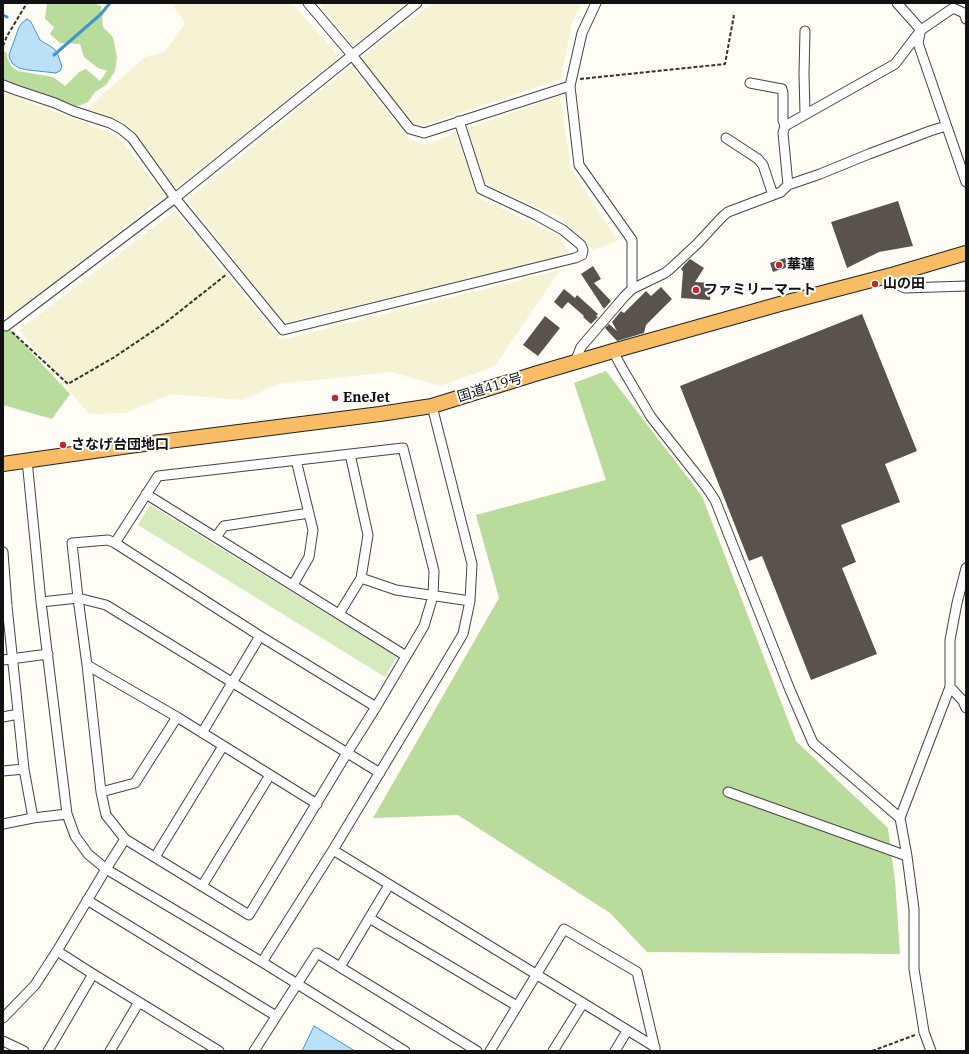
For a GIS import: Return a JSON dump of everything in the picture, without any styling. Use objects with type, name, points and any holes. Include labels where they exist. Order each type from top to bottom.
[{"type":"highway","name":"国道419号","points":[[3,464],[432,406],[613,351],[780,304],[895,274],[966,253]]},
{"type":"street","points":[[308,3],[352,55],[410,130],[424,133],[571,83]]},
{"type":"street","points":[[6,326],[175,198],[417,3]]},
{"type":"street","points":[[596,3],[582,33],[571,83],[579,166],[632,240],[632,289]]},
{"type":"street","points":[[897,3],[921,30]]},
{"type":"street","points":[[785,126],[895,64],[921,30],[953,8],[964,13],[966,19]]},
{"type":"street","points":[[921,30],[918,43],[966,182]]},
{"type":"street","points":[[804,31],[805,114]]},
{"type":"street","points":[[750,83],[782,89],[784,93],[783,120],[785,126],[783,133],[788,185]]},
{"type":"street","points":[[3,84],[73,111],[110,123],[121,129],[132,138],[175,198],[283,330],[575,258],[582,255],[583,250],[580,246],[563,230],[536,215],[481,189],[459,121]]},
{"type":"street","points":[[575,362],[581,347],[632,289],[665,273],[670,269],[728,212],[781,192],[788,185],[946,126]]},
{"type":"street","points":[[726,138],[758,159],[763,166],[773,195]]},
{"type":"street","points":[[895,274],[898,285],[905,288],[966,286]]},
{"type":"street","points":[[613,351],[652,417],[715,500],[790,690],[813,743],[900,818]]},
{"type":"street","points":[[262,962],[333,850],[463,634],[470,601],[472,564],[432,406]]},
{"type":"street","points":[[115,543],[158,476],[403,448],[434,571],[433,596],[424,626],[376,707],[250,914],[125,839],[106,815],[101,792],[72,543],[108,540],[115,543],[260,636],[376,707]]},
{"type":"street","points":[[340,614],[361,578],[368,535],[350,454]]},
{"type":"street","points":[[27,460],[41,602],[67,814],[75,836],[88,854],[106,869],[262,962],[405,1051]]},
{"type":"street","points":[[293,585],[309,558],[313,530],[296,460]]},
{"type":"street","points":[[146,494],[406,656]]},
{"type":"street","points":[[216,537],[224,526],[309,513]]},
{"type":"street","points":[[3,552],[7,660],[18,714],[24,769],[33,818]]},
{"type":"street","points":[[931,1051],[924,1032],[914,969],[914,909],[900,818],[950,686],[950,640],[957,603],[966,571]]},
{"type":"street","points":[[361,578],[396,590],[470,601]]},
{"type":"street","points":[[41,602],[78,598],[106,605],[380,772]]},
{"type":"street","points":[[202,733],[260,636]]},
{"type":"street","points":[[7,660],[48,654]]},
{"type":"street","points":[[87,665],[177,717],[317,804]]},
{"type":"street","points":[[950,686],[963,701],[966,708]]},
{"type":"street","points":[[3,717],[18,714]]},
{"type":"street","points":[[101,792],[135,783],[177,717]]},
{"type":"street","points":[[154,857],[223,746]]},
{"type":"street","points":[[3,771],[24,769]]},
{"type":"street","points":[[202,886],[270,775]]},
{"type":"street","points":[[728,792],[907,856]]},
{"type":"street","points":[[3,824],[33,818],[67,814]]},
{"type":"street","points":[[3,1018],[35,985],[125,839]]},
{"type":"street","points":[[333,850],[537,974],[655,1049]]},
{"type":"street","points":[[340,967],[389,885]]},
{"type":"street","points":[[87,900],[276,1016]]},
{"type":"street","points":[[369,918],[517,1006]]},
{"type":"street","points":[[490,1051],[564,929],[636,972],[655,1049]]},
{"type":"street","points":[[57,951],[219,1051]]},
{"type":"street","points":[[254,1051],[316,953],[477,1051]]},
{"type":"street","points":[[48,1051],[93,974]]},
{"type":"street","points":[[110,1051],[138,1002]]},
{"type":"street","points":[[553,1051],[583,1003]]},
{"type":"street","points":[[615,1051],[627,1031]]},
{"type":"street","points":[[3,1041],[24,1051]]},
{"type":"path","points":[[3,46],[27,3]]},
{"type":"path","points":[[571,83],[725,64],[734,15]]},
{"type":"path","points":[[6,326],[68,384],[113,358],[165,323],[233,269]]},
{"type":"path","points":[[872,1051],[924,1032]]},
{"type":"shaded area","points":[[176,3],[292,3],[339,57],[176,188],[124,123],[84,111],[145,57],[165,52],[185,23],[173,6]]},
{"type":"shaded area","points":[[319,3],[407,3],[353,46]]},
{"type":"shaded area","points":[[433,3],[582,3],[572,23],[561,79],[422,126],[412,123],[360,58]]},
{"type":"shaded area","points":[[351,66],[409,139],[424,145],[456,133],[478,197],[561,237],[569,255],[284,323],[187,200]]},
{"type":"shaded area","points":[[3,92],[116,135],[165,195],[10,317],[3,311]]},
{"type":"shaded area","points":[[560,96],[571,169],[618,241],[593,250],[560,217],[485,184],[466,129]]},
{"type":"shaded area","points":[[175,211],[281,340],[560,270],[495,366],[441,386],[391,372],[279,384],[242,400],[171,394],[125,413],[89,414],[19,330]]},
{"type":"green space","points":[[94,3],[101,6],[103,27],[113,37],[117,58],[115,71],[106,85],[95,92],[88,102],[76,107],[3,81],[3,51],[6,52],[11,66],[18,71],[53,77],[65,86],[79,72],[86,69],[100,81],[107,71],[98,68],[84,57],[80,44],[60,43],[50,34],[54,27],[45,19],[47,4]]},
{"type":"green space","points":[[3,322],[70,394],[52,419],[3,405]]},
{"type":"green space","points":[[606,371],[702,496],[796,741],[888,828],[895,880],[900,954],[647,952],[610,913],[458,815],[373,818],[499,598],[476,515],[606,480],[574,383]]},
{"type":"green space","points":[[150,505],[397,657],[385,677],[138,525]]},
{"type":"water","points":[[27,19],[31,22],[40,40],[57,52],[62,67],[60,71],[56,73],[28,70],[19,68],[13,64],[9,55],[19,27]]},
{"type":"water","points":[[314,1026],[355,1051],[302,1051]]},
{"type":"building","points":[[898,201],[913,246],[879,252],[847,268],[831,222]]},
{"type":"building","name":"華蓮","points":[[785,258],[788,267],[773,272],[770,263]]},
{"type":"building","points":[[690,259],[704,268],[695,282],[711,283],[710,300],[681,298],[683,271],[681,269]]},
{"type":"building","points":[[593,266],[601,279],[594,283],[611,301],[604,309],[581,274]]},
{"type":"building","points":[[661,287],[672,299],[646,325],[644,333],[617,341],[605,328],[609,324],[617,331],[612,322],[621,311],[624,313],[646,291],[651,296]]},
{"type":"building","points":[[564,289],[575,298],[577,295],[598,314],[596,316],[598,317],[591,324],[568,302],[562,309],[554,302]]},
{"type":"building","points":[[862,314],[917,451],[885,464],[900,502],[841,525],[856,562],[842,568],[877,654],[811,680],[762,556],[749,561],[680,386]]},
{"type":"building","points":[[545,316],[560,328],[538,356],[523,345]]},
{"type":"waterway","points":[[54,55],[101,14],[110,3]]},
{"type":"waterway","points":[[3,15],[7,17]]},
{"type":"place","name":"華蓮","points":[[779,265]]},
{"type":"place","name":"山の田","points":[[875,284]]},
{"type":"place","name":"ファミリーマート","points":[[696,290]]},
{"type":"place","name":"EneJet","points":[[335,398]]},
{"type":"place","name":"さなげ台団地口","points":[[63,445]]}]
